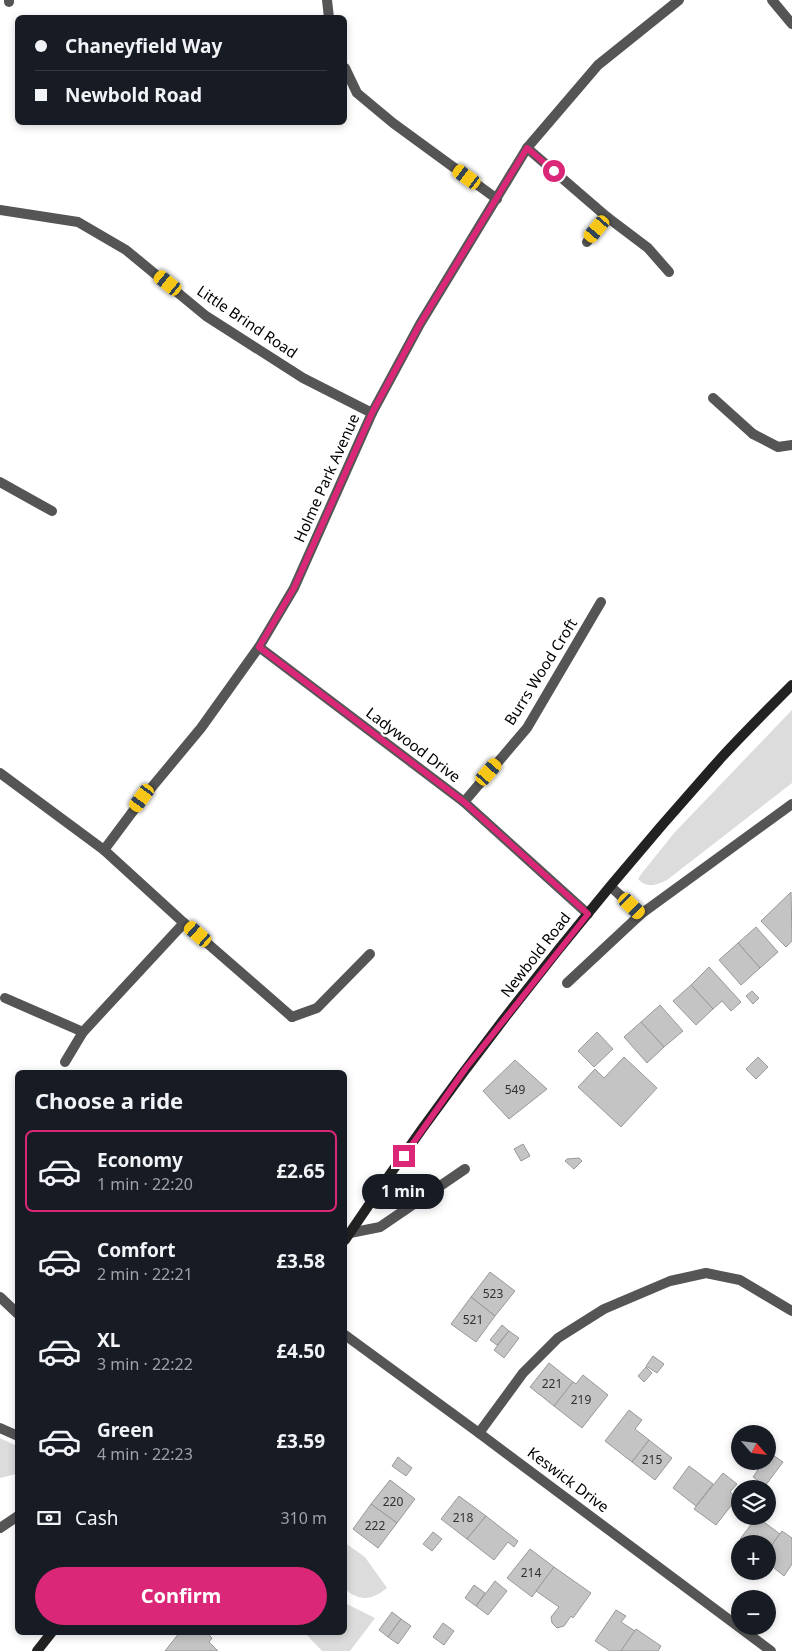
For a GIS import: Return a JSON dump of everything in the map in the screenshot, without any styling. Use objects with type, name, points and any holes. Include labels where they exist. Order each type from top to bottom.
[{"type":"main road","name":"Newbold Road","points":[[347,1236],[466,1068],[588,914],[722,757],[792,685]]},
{"type":"main road","points":[[37,1651],[50,1635]]},
{"type":"street","points":[[326,0],[328,15]]},
{"type":"street","name":"Holme Park Avenue","points":[[104,850],[142,798],[201,728],[259,647],[294,588],[372,413],[420,324],[527,148],[598,65],[679,0]]},
{"type":"street","points":[[772,0],[792,24]]},
{"type":"street","points":[[347,72],[357,93],[393,123],[497,199]]},
{"type":"street","points":[[527,148],[648,248],[669,272]]},
{"type":"street","name":"Little Brind Road","points":[[0,210],[78,222],[126,250],[206,316],[303,378],[372,413]]},
{"type":"street","points":[[586,242],[607,216]]},
{"type":"street","points":[[713,398],[753,434],[778,447],[792,445]]},
{"type":"street","points":[[0,482],[52,511]]},
{"type":"street","name":"Burrs Wood Croft","points":[[464,802],[527,728],[601,602]]},
{"type":"street","name":"Ladywood Drive","points":[[259,647],[464,802],[588,914]]},
{"type":"street","points":[[0,774],[104,850],[292,1017],[317,1008],[370,954]]},
{"type":"street","points":[[567,983],[640,914],[792,804]]},
{"type":"street","points":[[611,886],[640,914]]},
{"type":"street","points":[[65,1062],[83,1032],[184,922]]},
{"type":"street","points":[[5,998],[83,1032]]},
{"type":"street","points":[[347,1236],[380,1227],[464,1169]]},
{"type":"street","points":[[479,1433],[523,1373],[558,1338],[604,1309],[670,1281],[706,1274],[740,1280],[792,1311]]},
{"type":"street","points":[[0,1297],[15,1311]]},
{"type":"street","name":"Keswick Drive","points":[[347,1336],[771,1651]]},
{"type":"street","points":[[0,1428],[15,1435]]},
{"type":"street","points":[[0,1528],[15,1518]]},
{"type":"shaded area","points":[[792,710],[792,783],[667,880],[652,885],[641,882],[638,879],[642,873],[675,832]]},
{"type":"shaded area","points":[[0,1438],[15,1445],[15,1474],[0,1478]]},
{"type":"shaded area","points":[[347,1544],[365,1557],[387,1588],[376,1595],[366,1598],[347,1591]]},
{"type":"shaded area","points":[[347,1604],[375,1618],[350,1651],[322,1651],[307,1635],[347,1635]]},
{"type":"building","points":[[791,892],[792,941],[786,947],[761,921]]},
{"type":"building","points":[[756,927],[778,952],[760,968],[738,943]]},
{"type":"building","points":[[738,943],[760,968],[741,985],[719,960]]},
{"type":"building","points":[[709,967],[741,1002],[731,1011],[722,1001],[713,1009],[691,985]]},
{"type":"building","points":[[691,985],[713,1009],[696,1025],[673,1001]]},
{"type":"building","points":[[752,991],[759,998],[753,1004],[746,996]]},
{"type":"building","points":[[660,1005],[683,1031],[664,1047],[641,1022]]},
{"type":"building","points":[[641,1022],[664,1047],[647,1063],[624,1037]]},
{"type":"building","points":[[597,1032],[613,1049],[594,1067],[578,1051]]},
{"type":"building","points":[[624,1057],[657,1088],[621,1127],[578,1087],[595,1069],[604,1078]]},
{"type":"building","points":[[758,1057],[768,1067],[756,1079],[746,1069]]},
{"type":"building","points":[[515,1060],[547,1089],[509,1119],[483,1091]]},
{"type":"building","points":[[523,1144],[530,1156],[521,1161],[514,1149]]},
{"type":"building","points":[[579,1158],[582,1161],[574,1169],[565,1161],[567,1159]]},
{"type":"building","points":[[490,1272],[515,1291],[495,1316],[471,1297]]},
{"type":"building","points":[[471,1297],[495,1316],[476,1342],[451,1324]]},
{"type":"building","points":[[502,1325],[509,1331],[497,1345],[490,1340]]},
{"type":"building","points":[[509,1331],[519,1338],[504,1358],[494,1350]]},
{"type":"building","points":[[653,1356],[664,1364],[657,1373],[646,1366]]},
{"type":"building","points":[[549,1363],[573,1382],[554,1406],[530,1387]]},
{"type":"building","points":[[646,1367],[652,1373],[644,1382],[638,1376]]},
{"type":"building","points":[[583,1375],[608,1395],[582,1428],[554,1406],[573,1382],[576,1384]]},
{"type":"building","points":[[629,1410],[642,1420],[635,1429],[649,1440],[632,1462],[605,1441]]},
{"type":"building","points":[[649,1440],[672,1458],[655,1480],[632,1462]]},
{"type":"building","points":[[398,1457],[412,1468],[406,1476],[392,1466]]},
{"type":"building","points":[[776,1457],[783,1462],[770,1480],[757,1480],[753,1477],[758,1470],[776,1470]]},
{"type":"building","points":[[689,1466],[713,1484],[696,1506],[673,1488]]},
{"type":"building","points":[[723,1473],[732,1480],[731,1506],[716,1525],[694,1509]]},
{"type":"building","points":[[390,1480],[415,1499],[397,1523],[371,1504]]},
{"type":"building","points":[[459,1496],[486,1516],[467,1539],[441,1519]]},
{"type":"building","points":[[371,1504],[397,1523],[378,1548],[353,1529]]},
{"type":"building","points":[[486,1516],[518,1541],[514,1547],[508,1542],[494,1560],[467,1539]]},
{"type":"building","points":[[751,1525],[768,1525],[780,1534],[776,1539],[776,1535],[743,1535]]},
{"type":"building","points":[[782,1531],[792,1538],[792,1564],[784,1576],[776,1570],[776,1539]]},
{"type":"building","points":[[433,1532],[442,1539],[432,1551],[423,1544]]},
{"type":"building","points":[[530,1549],[554,1567],[532,1597],[507,1578]]},
{"type":"building","points":[[554,1567],[591,1593],[573,1618],[571,1616],[564,1626],[557,1628],[552,1623],[551,1617],[559,1607],[536,1591]]},
{"type":"building","points":[[495,1581],[507,1591],[488,1615],[476,1606]]},
{"type":"building","points":[[474,1585],[485,1593],[476,1606],[465,1598]]},
{"type":"building","points":[[616,1610],[626,1616],[621,1622],[635,1631],[621,1651],[610,1651],[595,1641]]},
{"type":"building","points":[[392,1612],[401,1619],[388,1637],[379,1630]]},
{"type":"building","points":[[401,1619],[411,1626],[398,1644],[388,1637]]},
{"type":"building","points":[[443,1623],[454,1631],[444,1645],[433,1637]]},
{"type":"building","points":[[636,1629],[661,1646],[658,1651],[621,1651]]},
{"type":"building","points":[[178,1635],[209,1635],[212,1638],[209,1642],[218,1651],[165,1651]]},
{"type":"route","points":[[404,1156],[466,1068],[588,914],[464,802],[259,647],[294,588],[372,413],[420,324],[527,148],[554,171]]}]
